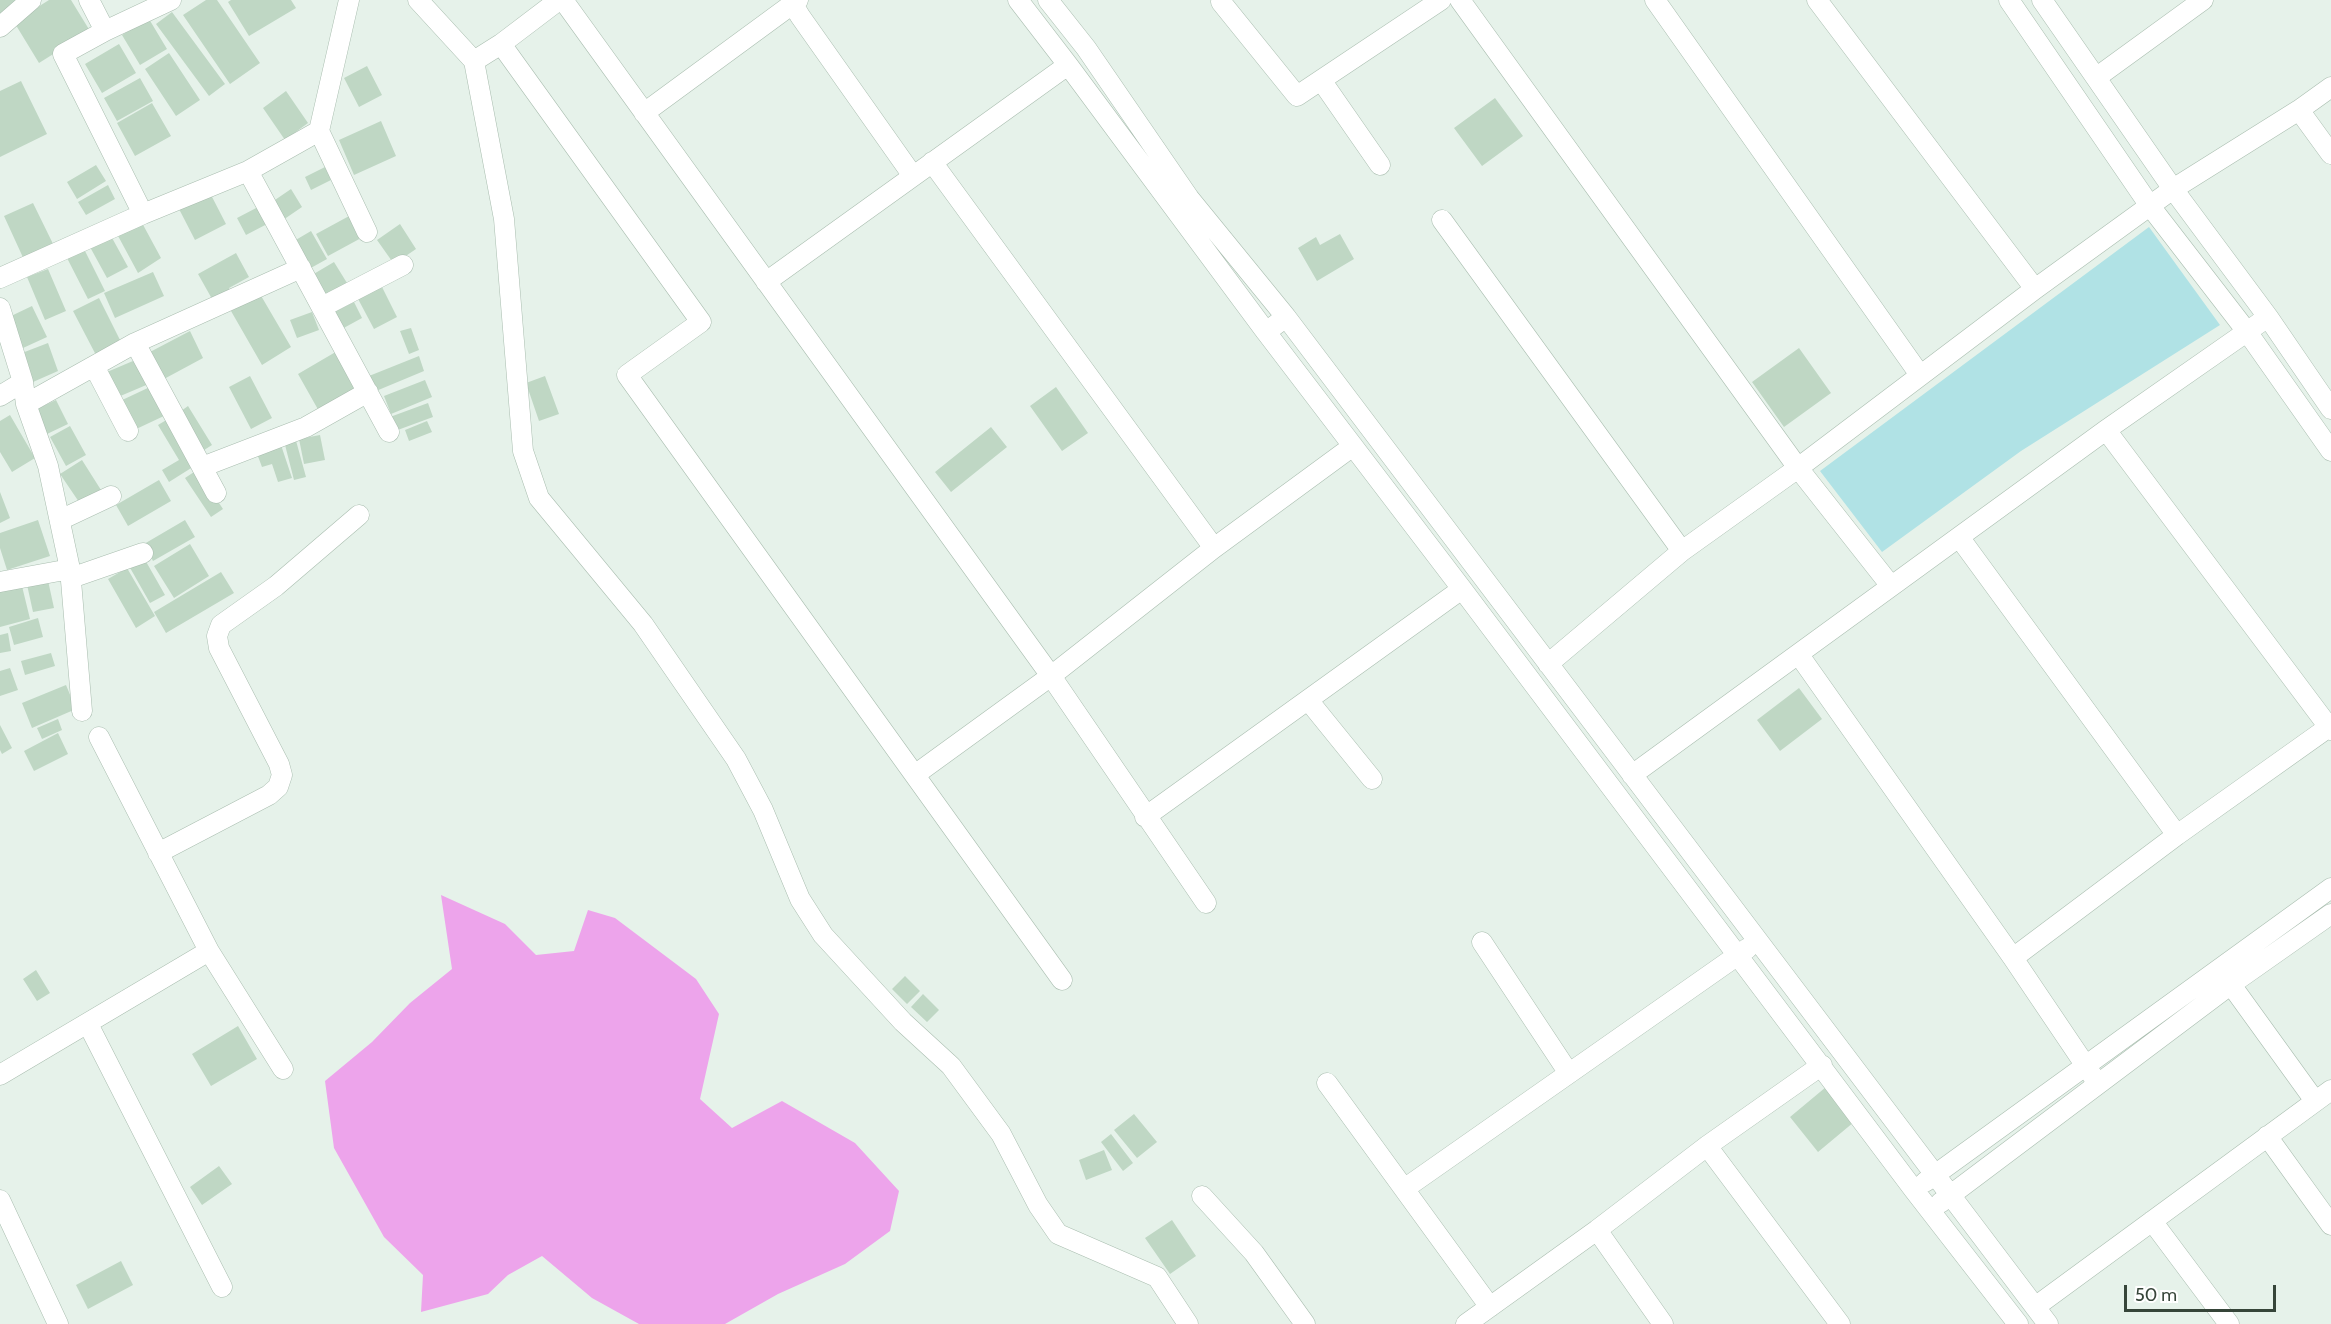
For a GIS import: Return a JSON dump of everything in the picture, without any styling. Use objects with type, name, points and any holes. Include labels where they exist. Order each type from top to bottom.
[{"type":"street","points":[[0,27],[32,0]]},
{"type":"street","points":[[89,0],[105,31]]},
{"type":"street","points":[[143,214],[63,54],[171,0]]},
{"type":"street","points":[[349,0],[319,131],[367,232]]},
{"type":"street","points":[[418,0],[474,61],[504,219],[524,451],[539,498],[643,624],[736,759],[763,810],[800,899],[823,935],[903,1022],[951,1066],[1001,1134],[1038,1205],[1058,1234],[1157,1277],[1188,1324]]},
{"type":"street","points":[[474,61],[561,0],[1051,676],[1145,817],[1206,903]]},
{"type":"street","points":[[1018,0],[1068,65],[1182,203],[1286,317],[2048,1324]]},
{"type":"street","points":[[1048,0],[1086,48],[1182,203],[1266,332],[1822,1065],[1914,1190],[2018,1324]]},
{"type":"street","points":[[1221,2],[1297,96],[1440,0]]},
{"type":"street","points":[[1460,0],[1798,468],[1892,586]]},
{"type":"street","points":[[1655,0],[1920,375]]},
{"type":"street","points":[[1817,0],[2035,289]]},
{"type":"street","points":[[2009,0],[2150,206],[2248,333],[2331,451]]},
{"type":"street","points":[[2042,0],[2173,189],[2268,317],[2331,409]]},
{"type":"street","points":[[2097,77],[2203,0]]},
{"type":"street","points":[[644,113],[796,2],[800,16],[913,176]]},
{"type":"street","points":[[501,44],[701,322],[627,375],[1062,980]]},
{"type":"street","points":[[766,282],[1068,65]]},
{"type":"street","points":[[1321,80],[1380,165]]},
{"type":"street","points":[[1548,664],[1682,551],[1798,468],[2035,289],[2173,189],[2299,110],[2331,87]]},
{"type":"street","points":[[2299,110],[2331,154]]},
{"type":"street","points":[[0,278],[143,214],[248,171],[319,131]]},
{"type":"street","points":[[932,162],[1214,548]]},
{"type":"street","points":[[248,171],[389,432]]},
{"type":"street","points":[[1442,220],[1682,551]]},
{"type":"street","points":[[322,307],[403,265]]},
{"type":"street","points":[[26,404],[135,343],[301,268]]},
{"type":"street","points":[[0,308],[23,382],[26,404],[48,466],[60,520],[70,573],[82,711]]},
{"type":"street","points":[[1266,332],[1286,317]]},
{"type":"street","points":[[1632,775],[2106,430],[2268,317]]},
{"type":"street","points":[[135,343],[216,493]]},
{"type":"street","points":[[94,366],[128,431]]},
{"type":"street","points":[[0,396],[23,382]]},
{"type":"street","points":[[202,466],[306,427],[368,393]]},
{"type":"street","points":[[2013,958],[2177,835],[2330,729],[2106,430]]},
{"type":"street","points":[[916,774],[1051,676],[1214,548],[1353,446]]},
{"type":"street","points":[[60,520],[111,496]]},
{"type":"street","points":[[158,853],[269,795],[278,787],[282,775],[279,764],[219,648],[217,636],[221,625],[276,586],[358,515]]},
{"type":"street","points":[[1959,537],[2177,835]]},
{"type":"street","points":[[0,582],[70,573],[143,553]]},
{"type":"street","points":[[1145,817],[1462,589]]},
{"type":"street","points":[[1799,655],[2013,958],[2098,1084]]},
{"type":"street","points":[[1308,700],[1372,779]]},
{"type":"street","points":[[99,737],[209,951],[283,1069]]},
{"type":"street","points":[[1930,1210],[2098,1084],[2331,888]]},
{"type":"street","points":[[1914,1190],[2086,1066],[2225,977],[2331,914]]},
{"type":"street","points":[[1404,1189],[1757,940]]},
{"type":"street","points":[[1482,942],[1568,1072]]},
{"type":"street","points":[[0,1076],[209,951]]},
{"type":"street","points":[[2035,1307],[2323,1096],[2225,977]]},
{"type":"street","points":[[88,1024],[222,1287]]},
{"type":"street","points":[[1327,1083],[1404,1189],[1478,1318],[1707,1146],[1822,1065]]},
{"type":"street","points":[[2267,1136],[2331,1225]]},
{"type":"street","points":[[1707,1146],[1840,1324]]},
{"type":"street","points":[[1202,1196],[1254,1253],[1305,1324]]},
{"type":"street","points":[[0,1200],[58,1324]]},
{"type":"street","points":[[2152,1221],[2229,1324]]},
{"type":"street","points":[[1597,1230],[1663,1324]]},
{"type":"shaded area","points":[[2149,227],[2220,325],[2021,451],[1882,552],[1820,471]]},
{"type":"shaded area","points":[[441,895],[505,924],[536,955],[574,951],[588,910],[615,918],[696,979],[719,1014],[700,1099],[732,1128],[782,1101],[855,1143],[899,1191],[890,1231],[845,1264],[778,1294],[725,1324],[639,1324],[592,1298],[542,1256],[508,1275],[488,1294],[421,1312],[423,1275],[384,1237],[334,1148],[325,1081],[372,1042],[410,1003],[452,969]]},
{"type":"building","points":[[0,0],[19,0],[0,16]]},
{"type":"building","points":[[49,0],[71,0],[90,31],[39,63],[14,22]]},
{"type":"building","points":[[206,0],[217,0],[260,63],[230,84],[183,15]]},
{"type":"building","points":[[231,0],[291,0],[296,8],[249,36],[228,2]]},
{"type":"building","points":[[172,12],[225,84],[209,96],[156,24]]},
{"type":"building","points":[[149,19],[167,49],[140,65],[122,35]]},
{"type":"building","points":[[119,44],[136,73],[102,93],[85,64]]},
{"type":"building","points":[[169,53],[200,100],[176,116],[145,69]]},
{"type":"building","points":[[367,66],[382,95],[359,107],[344,78]]},
{"type":"building","points":[[140,78],[153,101],[117,121],[104,98]]},
{"type":"building","points":[[21,81],[47,134],[0,157],[0,91]]},
{"type":"building","points":[[286,91],[308,123],[285,140],[263,108]]},
{"type":"building","points":[[1495,98],[1523,136],[1482,166],[1454,128]]},
{"type":"building","points":[[152,103],[171,136],[135,156],[117,123]]},
{"type":"building","points":[[381,121],[396,156],[354,175],[339,140]]},
{"type":"building","points":[[96,165],[106,181],[77,199],[67,182]]},
{"type":"building","points":[[325,167],[331,180],[311,190],[305,177]]},
{"type":"building","points":[[108,185],[115,199],[86,215],[78,202]]},
{"type":"building","points":[[291,189],[302,207],[283,220],[272,202]]},
{"type":"building","points":[[210,193],[226,224],[195,240],[179,209]]},
{"type":"building","points":[[33,203],[56,250],[26,264],[4,216]]},
{"type":"building","points":[[260,206],[269,223],[246,235],[237,218]]},
{"type":"building","points":[[351,215],[363,237],[328,256],[316,234]]},
{"type":"building","points":[[141,221],[161,258],[138,273],[117,234]]},
{"type":"building","points":[[400,224],[416,249],[394,264],[377,240]]},
{"type":"building","points":[[311,231],[327,259],[309,269],[294,241]]},
{"type":"building","points":[[1340,234],[1354,259],[1317,281],[1298,248],[1316,237],[1320,245]]},
{"type":"building","points":[[111,236],[128,267],[107,278],[90,247]]},
{"type":"building","points":[[84,249],[105,291],[88,299],[67,258]]},
{"type":"building","points":[[236,253],[249,277],[229,288],[232,294],[216,306],[198,274]]},
{"type":"building","points":[[334,262],[347,283],[324,297],[312,275]]},
{"type":"building","points":[[48,269],[66,311],[45,320],[27,277]]},
{"type":"building","points":[[153,272],[164,296],[115,318],[104,293]]},
{"type":"building","points":[[381,285],[397,317],[374,329],[357,297]]},
{"type":"building","points":[[260,294],[291,347],[262,365],[231,311]]},
{"type":"building","points":[[99,298],[122,344],[97,357],[73,311]]},
{"type":"building","points":[[354,302],[362,318],[340,330],[332,313]]},
{"type":"building","points":[[32,306],[47,337],[23,348],[9,317]]},
{"type":"building","points":[[312,312],[319,330],[297,338],[290,320]]},
{"type":"building","points":[[411,328],[419,350],[409,354],[400,331]]},
{"type":"building","points":[[190,331],[203,358],[164,379],[150,352]]},
{"type":"building","points":[[48,343],[58,371],[33,382],[22,353]]},
{"type":"building","points":[[1799,348],[1831,393],[1784,427],[1752,382]]},
{"type":"building","points":[[339,350],[361,390],[320,413],[298,374]]},
{"type":"building","points":[[419,356],[424,371],[376,391],[369,376]]},
{"type":"building","points":[[140,358],[151,383],[118,397],[107,372]]},
{"type":"building","points":[[250,376],[272,418],[251,429],[229,387]]},
{"type":"building","points":[[545,376],[559,414],[539,421],[526,383]]},
{"type":"building","points":[[425,380],[432,397],[391,414],[384,396]]},
{"type":"building","points":[[152,386],[166,415],[132,431],[118,402]]},
{"type":"building","points":[[1056,387],[1088,433],[1062,451],[1030,406]]},
{"type":"building","points":[[56,400],[68,424],[47,434],[35,410]]},
{"type":"building","points":[[428,403],[433,417],[395,431],[390,417]]},
{"type":"building","points":[[188,406],[212,445],[201,452],[177,414]]},
{"type":"building","points":[[10,415],[35,458],[12,472],[0,452],[0,421]]},
{"type":"building","points":[[168,419],[196,465],[169,482],[162,470],[179,460],[158,425]]},
{"type":"building","points":[[427,421],[432,432],[409,441],[405,430]]},
{"type":"building","points":[[70,426],[86,455],[66,466],[50,437]]},
{"type":"building","points":[[991,427],[1007,447],[951,492],[935,472]]},
{"type":"building","points":[[320,435],[325,460],[304,464],[299,439]]},
{"type":"building","points":[[295,437],[306,477],[294,480],[284,441]]},
{"type":"building","points":[[280,442],[292,478],[278,482],[272,464],[262,467],[256,451]]},
{"type":"building","points":[[82,460],[101,490],[79,502],[60,474]]},
{"type":"building","points":[[197,470],[223,509],[211,517],[185,478]]},
{"type":"building","points":[[159,480],[171,501],[128,526],[116,505]]},
{"type":"building","points":[[0,492],[10,518],[0,523]]},
{"type":"building","points":[[38,520],[50,556],[7,570],[0,548],[0,533]]},
{"type":"building","points":[[185,520],[195,537],[153,561],[144,544]]},
{"type":"building","points":[[190,544],[209,576],[174,598],[154,566]]},
{"type":"building","points":[[144,558],[165,595],[150,603],[129,566]]},
{"type":"building","points":[[127,568],[155,616],[136,628],[108,579]]},
{"type":"building","points":[[221,572],[234,593],[166,633],[154,612]]},
{"type":"building","points":[[47,576],[54,608],[33,612],[26,580]]},
{"type":"building","points":[[21,582],[30,619],[0,627],[0,588]]},
{"type":"building","points":[[38,618],[43,637],[14,645],[9,627]]},
{"type":"building","points":[[8,633],[11,651],[0,653],[0,635]]},
{"type":"building","points":[[51,653],[55,666],[25,675],[21,661]]},
{"type":"building","points":[[10,668],[18,690],[0,696],[0,671]]},
{"type":"building","points":[[66,685],[76,709],[32,728],[22,703]]},
{"type":"building","points":[[1799,688],[1822,719],[1780,751],[1757,720]]},
{"type":"building","points":[[58,719],[62,730],[42,739],[37,728]]},
{"type":"building","points":[[0,725],[12,748],[2,754],[0,750]]},
{"type":"building","points":[[58,733],[68,754],[34,771],[24,751]]},
{"type":"building","points":[[36,970],[50,993],[37,1001],[23,979]]},
{"type":"building","points":[[905,976],[920,991],[907,1004],[892,989]]},
{"type":"building","points":[[923,994],[939,1010],[927,1022],[911,1007]]},
{"type":"building","points":[[238,1026],[257,1059],[211,1086],[192,1054]]},
{"type":"building","points":[[1826,1087],[1854,1122],[1818,1152],[1790,1117]]},
{"type":"building","points":[[1134,1114],[1157,1142],[1137,1158],[1114,1130]]},
{"type":"building","points":[[1111,1134],[1133,1163],[1123,1171],[1101,1142]]},
{"type":"building","points":[[1104,1150],[1112,1170],[1086,1180],[1079,1160]]},
{"type":"building","points":[[219,1166],[232,1184],[202,1205],[190,1187]]},
{"type":"building","points":[[1172,1220],[1196,1256],[1170,1274],[1145,1238]]},
{"type":"building","points":[[121,1261],[133,1285],[88,1309],[76,1285]]}]
